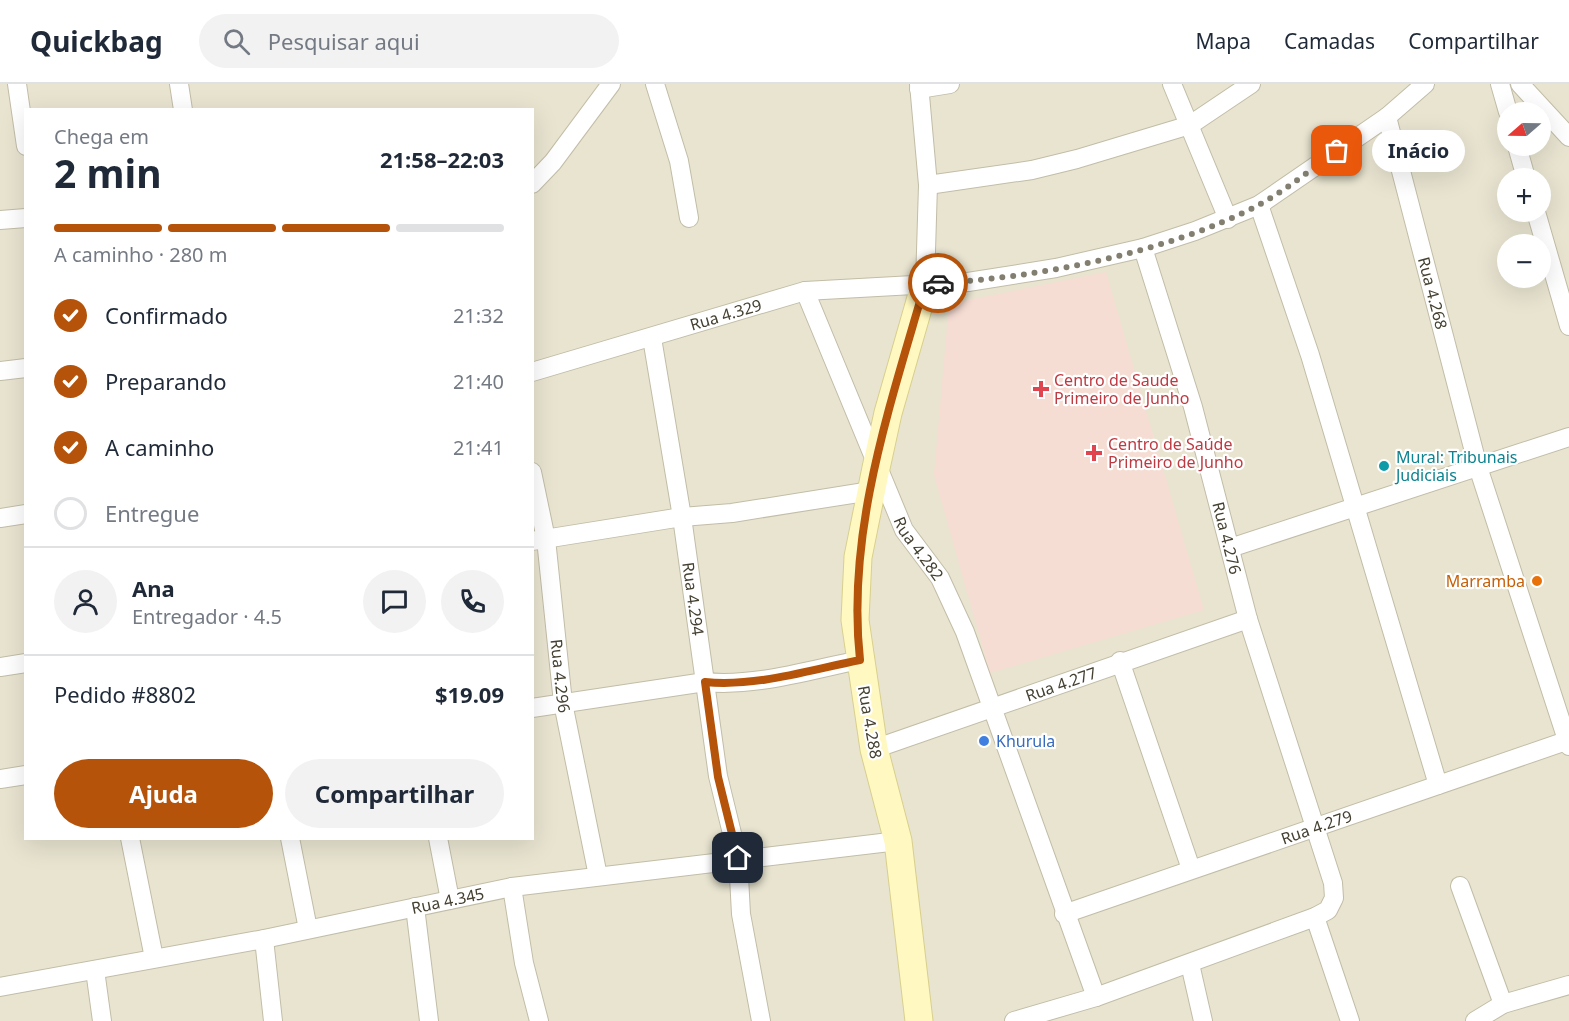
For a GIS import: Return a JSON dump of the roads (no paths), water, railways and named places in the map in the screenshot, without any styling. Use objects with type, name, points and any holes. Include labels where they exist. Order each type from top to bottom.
[{"type":"street","points":[[17,84],[24,132]]},
{"type":"street","points":[[179,84],[183,108]]},
{"type":"street","points":[[534,182],[553,162],[612,84]]},
{"type":"street","points":[[655,84],[679,162],[689,218]]},
{"type":"street","points":[[874,480],[888,413],[925,284],[928,185],[919,86],[950,84]]},
{"type":"street","points":[[1172,84],[1228,219]]},
{"type":"street","points":[[928,185],[1032,170],[1190,125],[1251,84]]},
{"type":"street","name":"Rua 4.329","points":[[534,371],[812,291],[968,282],[1056,268],[1143,248],[1228,219],[1260,205],[1387,117],[1425,84]]},
{"type":"street","points":[[1500,84],[1505,102]]},
{"type":"street","points":[[1520,84],[1569,137]]},
{"type":"street","name":"Rua 4.268","points":[[1387,117],[1478,467],[1568,742]]},
{"type":"street","points":[[1260,205],[1310,355],[1438,785]]},
{"type":"street","points":[[0,220],[24,218]]},
{"type":"street","points":[[1539,222],[1569,326]]},
{"type":"street","name":"Rua 4.276","points":[[1143,248],[1193,407],[1248,619],[1317,826],[1333,883],[1334,898],[1328,910],[1315,917]]},
{"type":"street","points":[[812,291],[874,480]]},
{"type":"street","name":"Rua 4.294","points":[[652,338],[682,517],[718,777],[738,858],[741,914],[761,1021]]},
{"type":"street","points":[[0,371],[24,368]]},
{"type":"street","points":[[1230,548],[1569,437]]},
{"type":"street","points":[[539,540],[682,517],[732,513],[874,480]]},
{"type":"street","name":"Rua 4.288","points":[[874,480],[858,557],[855,620],[874,749],[898,841],[919,1021]]},
{"type":"street","name":"Rua 4.282","points":[[874,480],[904,530],[940,578],[965,632],[1064,914],[1096,997]]},
{"type":"street","name":"Rua 4.296","points":[[534,491],[563,703],[598,876]]},
{"type":"street","points":[[0,518],[24,514]]},
{"type":"street","name":"Rua 4.277","points":[[874,749],[1120,661],[1248,619]]},
{"type":"street","points":[[534,708],[705,682],[729,685],[759,681],[860,660]]},
{"type":"street","points":[[1120,661],[1191,869]]},
{"type":"street","points":[[0,667],[24,663]]},
{"type":"street","name":"Rua 4.279","points":[[1064,914],[1568,742]]},
{"type":"street","points":[[0,779],[24,775]]},
{"type":"street","points":[[130,840],[154,958]]},
{"type":"street","points":[[290,840],[308,929]]},
{"type":"street","points":[[438,840],[450,900]]},
{"type":"street","name":"Rua 4.345","points":[[0,987],[264,939],[512,887],[738,858],[898,841]]},
{"type":"street","points":[[1460,886],[1503,1005]]},
{"type":"street","points":[[512,887],[524,963],[539,1021]]},
{"type":"street","points":[[415,907],[429,1021]]},
{"type":"street","points":[[1014,1021],[1096,997],[1315,917],[1350,1021]]},
{"type":"street","points":[[264,939],[273,1021]]},
{"type":"street","points":[[1190,964],[1203,1021]]},
{"type":"street","points":[[95,970],[102,1021]]},
{"type":"street","points":[[1475,1021],[1503,1005],[1569,985]]},
{"type":"place","name":"Inácio","points":[[1337,151]]},
{"type":"place","name":"Centro de Saude Primeiro de Junho","points":[[1041,389]]},
{"type":"place","name":"Centro de Saúde Primeiro de Junho","points":[[1094,453]]},
{"type":"place","name":"Mural: Tribunais Judiciais","points":[[1384,466]]},
{"type":"place","name":"Marramba","points":[[1537,581]]},
{"type":"place","name":"Khurula","points":[[984,741]]}]
